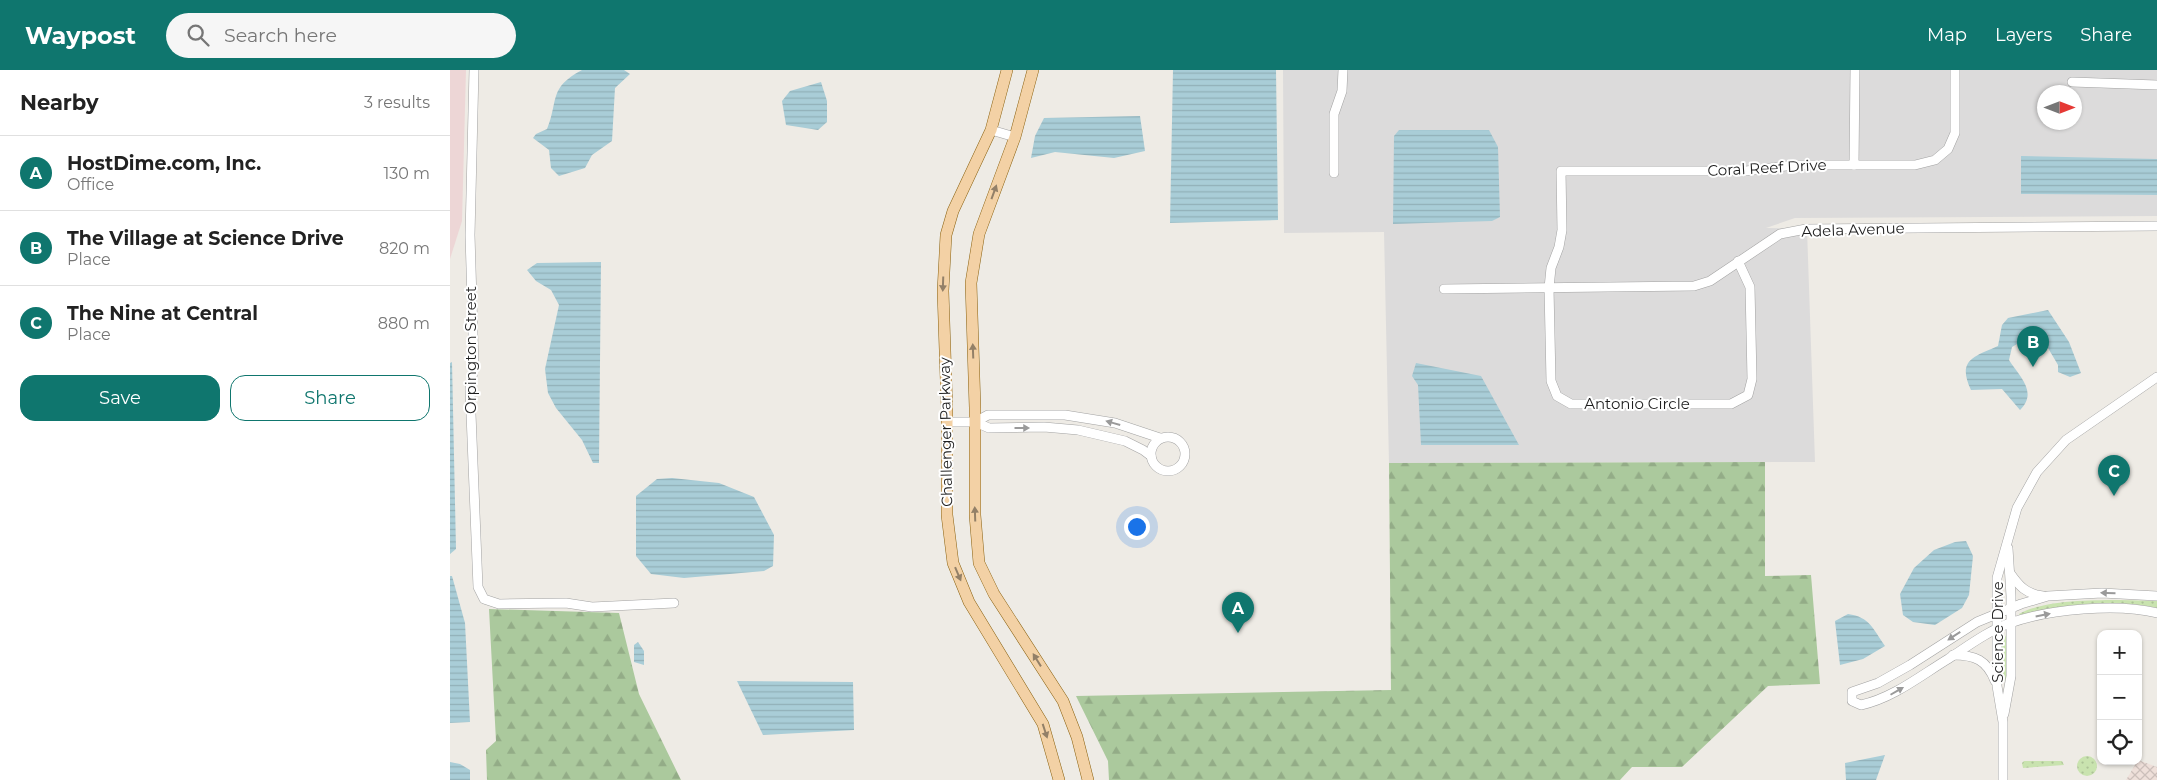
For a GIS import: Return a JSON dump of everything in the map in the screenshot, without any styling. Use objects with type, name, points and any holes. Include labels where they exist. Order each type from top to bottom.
[{"type":"main road","name":"Challenger Parkway","points":[[1007,70],[991,130],[953,211],[946,236],[943,291],[947,422],[947,515],[953,563],[970,602],[1043,724],[1059,780]]},
{"type":"main road","name":"Challenger Parkway","points":[[1033,70],[1015,137],[979,234],[971,283],[975,422],[975,515],[980,563],[994,594],[1063,702],[1077,737],[1088,780]]},
{"type":"street","name":"Orpington Street","points":[[474,70],[470,235],[474,366],[470,389],[478,587],[484,599],[498,604],[566,603],[592,607],[674,604]]},
{"type":"street","points":[[1334,173],[1334,114],[1342,91],[1342,70]]},
{"type":"street","points":[[1854,165],[1855,70]]},
{"type":"street","name":"Coral Reef Drive","points":[[1562,230],[1561,171],[1746,171],[1794,165],[1916,165],[1935,160],[1948,148],[1955,133],[1956,70]]},
{"type":"street","points":[[2072,82],[2157,85]]},
{"type":"street","points":[[991,130],[1015,137]]},
{"type":"street","name":"Adela Avenue","points":[[1444,289],[1694,286],[1710,281],[1780,234],[1806,229],[2157,226]]},
{"type":"street","name":"Antonio Circle","points":[[1562,230],[1559,247],[1550,268],[1550,380],[1558,396],[1572,404],[1731,404],[1748,395],[1752,379],[1750,287],[1738,261]]},
{"type":"street","name":"Science Drive","points":[[2003,780],[2003,722],[1997,686],[1997,578],[2020,502],[2037,472],[2052,454],[2078,430],[2157,377]]},
{"type":"street","points":[[947,422],[975,422],[989,428],[1061,428],[1099,434],[1144,450],[1150,456],[1153,463],[1165,471],[1174,470],[1182,464],[1186,454],[1181,442],[1172,436],[1160,438],[1106,421],[1065,415],[988,415],[975,422]]},
{"type":"street","points":[[1150,456],[1152,445],[1160,438]]},
{"type":"street","name":"Science Drive","points":[[2003,722],[2011,676],[2010,572],[2007,542]]},
{"type":"street","points":[[2010,572],[2017,584],[2027,593],[2048,596],[2102,593],[2157,596]]},
{"type":"street","points":[[2048,596],[2011,607],[1977,622],[1878,683],[1852,692],[1852,701],[1861,705],[1893,694],[1953,655],[2010,623],[2051,614],[2102,608],[2146,610],[2157,613]]},
{"type":"street","points":[[1953,655],[1967,655],[1982,661],[1991,670],[1997,686]]},
{"type":"shaded area","points":[[450,70],[466,70],[462,221],[450,259]]},
{"type":"shaded area","points":[[1283,70],[2157,70],[2157,216],[1795,218],[1766,228],[1807,229],[1815,462],[1389,463],[1384,232],[1284,233]]},
{"type":"shaded area","points":[[2142,761],[2157,767],[2157,780],[2126,780],[2135,765],[2142,765]]},
{"type":"green space","points":[[1765,462],[1765,576],[1811,575],[1820,684],[1768,686],[1682,767],[1632,767],[1620,780],[1109,780],[1108,761],[1076,696],[1391,690],[1389,463]]},
{"type":"green space","points":[[2121,600],[2157,601],[2157,608],[2123,603],[2105,603],[2054,608],[2020,616],[2019,614],[2029,609],[2055,603]]},
{"type":"green space","points":[[489,609],[619,613],[639,694],[681,780],[487,780],[486,750],[496,741]]},
{"type":"green space","points":[[2004,634],[2006,637],[2006,680],[2002,682],[2000,679],[2000,637]]},
{"type":"green space","points":[[2083,756],[2091,756],[2097,762],[2097,770],[2091,776],[2083,776],[2077,770],[2077,762]]},
{"type":"green space","points":[[2024,761],[2062,761],[2064,765],[2023,768],[2022,763]]},
{"type":"water","points":[[582,70],[624,70],[630,74],[615,88],[612,141],[592,155],[585,168],[559,176],[551,168],[549,150],[533,138],[536,134],[547,129],[559,89],[571,77]]},
{"type":"water","points":[[1173,70],[1276,70],[1278,220],[1170,223]]},
{"type":"water","points":[[821,82],[827,101],[827,122],[818,130],[786,125],[782,101],[790,91]]},
{"type":"water","points":[[1140,116],[1145,151],[1114,158],[1055,152],[1031,158],[1035,136],[1044,118]]},
{"type":"water","points":[[1399,130],[1489,130],[1498,147],[1500,217],[1492,221],[1393,224],[1394,136]]},
{"type":"water","points":[[2021,156],[2157,159],[2157,195],[2021,194]]},
{"type":"water","points":[[601,262],[599,463],[593,463],[582,440],[556,408],[548,393],[545,369],[559,305],[551,290],[536,281],[527,270],[537,263]]},
{"type":"water","points":[[2048,310],[2069,342],[2081,373],[2070,377],[2058,372],[2058,365],[2048,348],[2046,340],[2029,337],[2012,347],[2009,360],[2022,379],[2027,391],[2025,403],[2020,410],[2002,389],[1971,390],[1967,380],[1967,366],[1970,361],[1981,353],[1998,346],[2002,325],[2008,318]]},
{"type":"water","points":[[452,362],[456,549],[450,554],[450,363]]},
{"type":"water","points":[[1416,363],[1481,376],[1519,445],[1421,445],[1418,385],[1412,376]]},
{"type":"water","points":[[672,478],[719,483],[754,497],[774,535],[773,566],[764,571],[684,578],[651,574],[636,556],[636,496],[657,479]]},
{"type":"water","points":[[1966,541],[1973,556],[1969,595],[1962,608],[1935,625],[1913,622],[1903,615],[1900,594],[1914,568],[1934,550],[1955,542]]},
{"type":"water","points":[[450,576],[452,576],[465,623],[470,722],[450,723]]},
{"type":"water","points":[[1848,614],[1866,621],[1874,629],[1885,646],[1863,659],[1840,665],[1835,621]]},
{"type":"water","points":[[638,642],[644,651],[644,665],[634,662],[634,645]]},
{"type":"water","points":[[737,681],[853,682],[854,730],[763,735]]},
{"type":"water","points":[[1885,755],[1876,780],[1846,780],[1845,763]]},
{"type":"water","points":[[450,762],[460,764],[470,770],[470,780],[450,780]]},
{"type":"place","name":"The Village at Science Drive","points":[[2033,367]]},
{"type":"place","name":"The Nine at Central","points":[[2114,496]]},
{"type":"place","name":"HostDime.com, Inc.","points":[[1238,633]]}]
